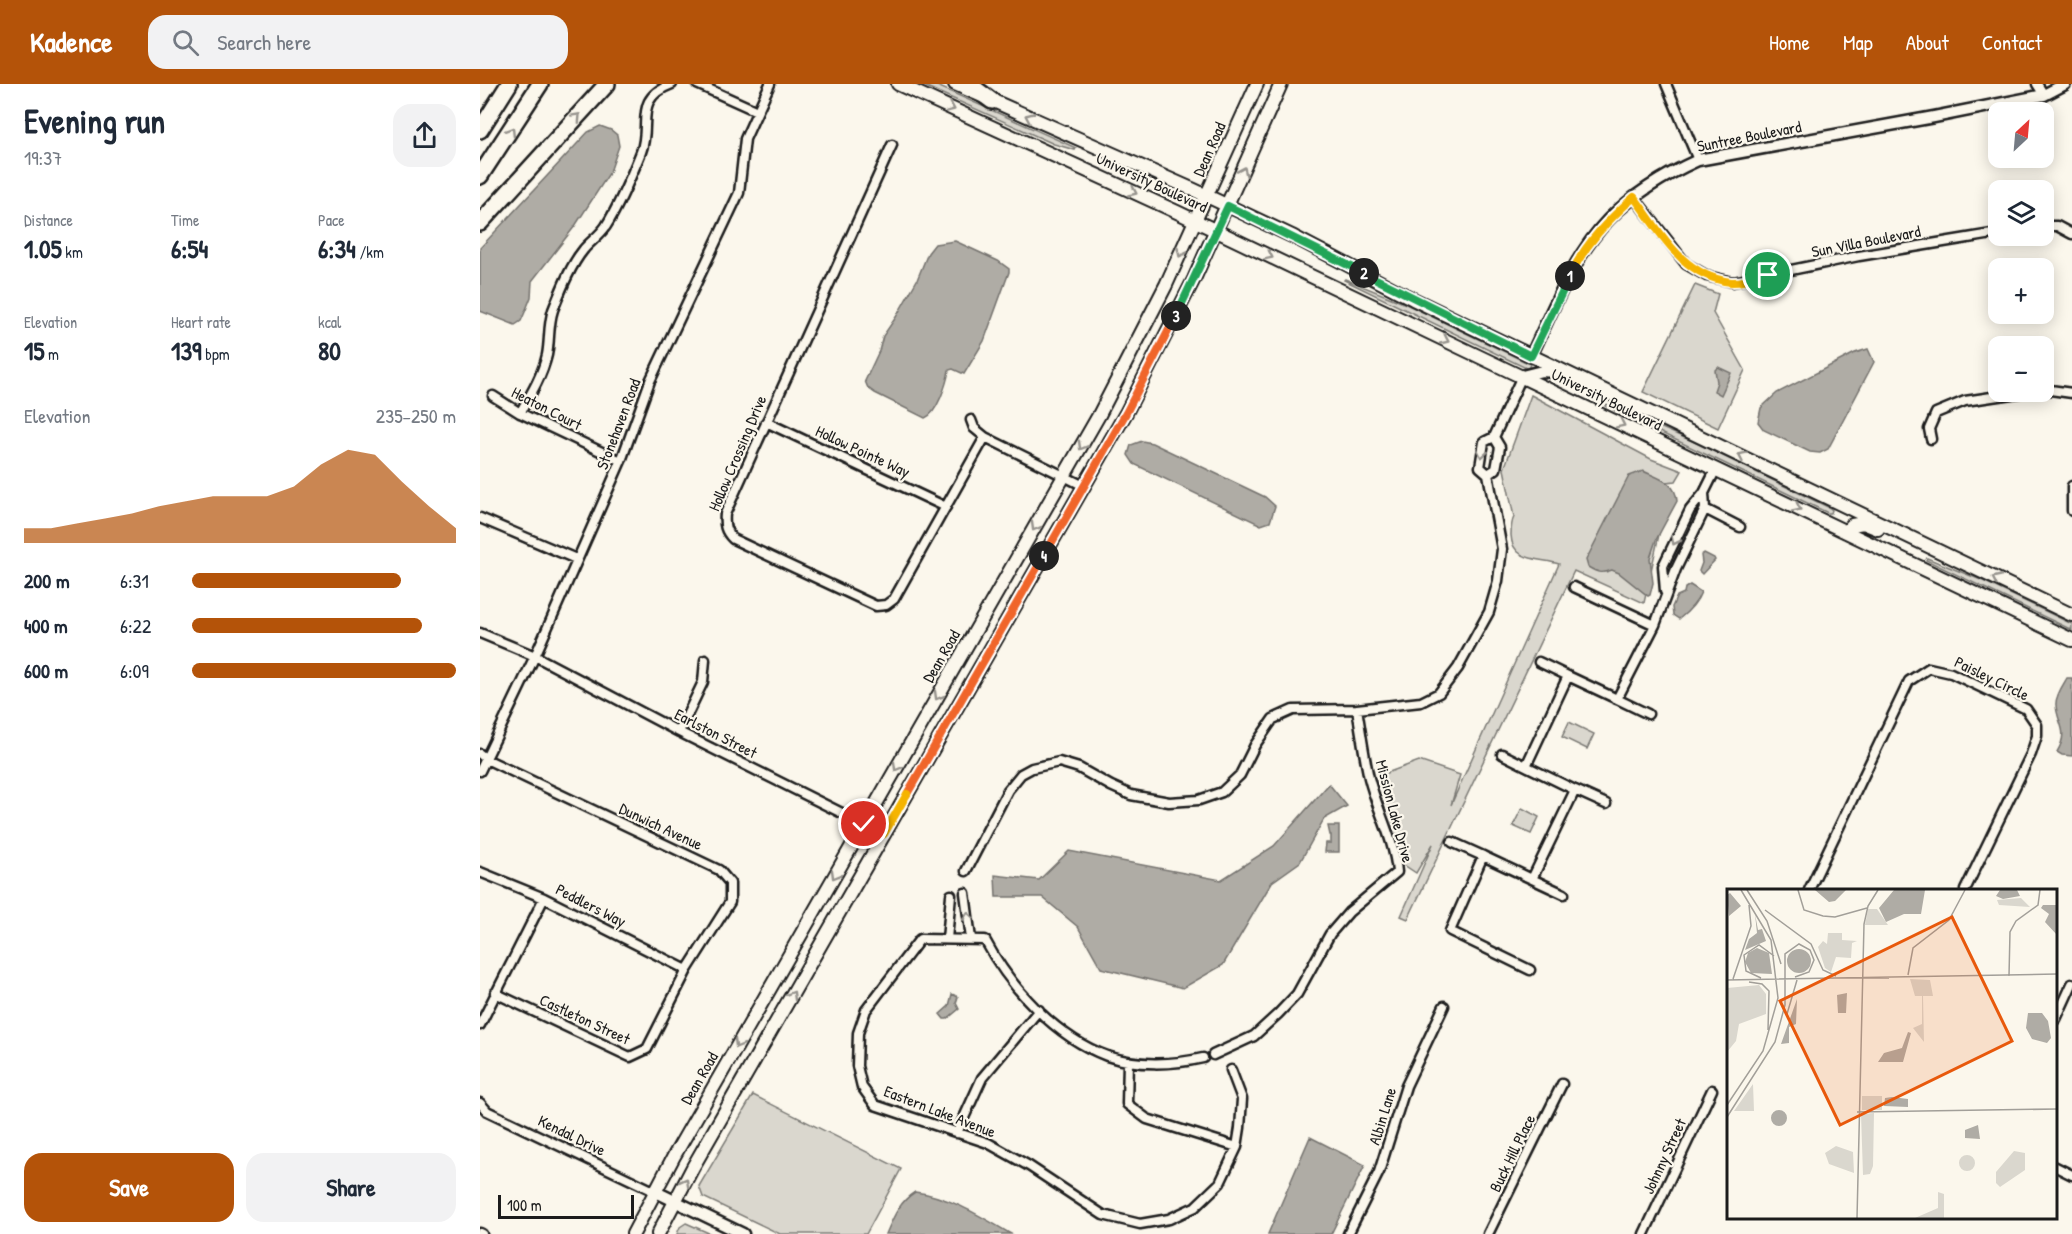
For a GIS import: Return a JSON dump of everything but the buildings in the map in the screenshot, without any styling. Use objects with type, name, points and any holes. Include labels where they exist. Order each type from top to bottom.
[{"type":"highway","points":[[480,130],[508,84]]},
{"type":"highway","points":[[480,176],[540,84]]},
{"type":"highway","points":[[480,223],[607,84]]},
{"type":"highway","points":[[969,84],[992,100]]},
{"type":"main road","name":"University Boulevard","points":[[898,84],[1044,149],[2072,640]]},
{"type":"main road","name":"University Boulevard","points":[[955,84],[1207,196],[1413,299],[2072,615]]},
{"type":"main road","name":"Dean Road","points":[[633,1234],[654,1191],[1064,476],[1145,328],[1257,84]]},
{"type":"main road","points":[[658,1234],[674,1201],[1148,371],[1228,206],[1277,85]]},
{"type":"main road","points":[[1846,532],[1852,525],[1863,523],[1965,564]]},
{"type":"street","points":[[520,413],[543,369],[553,312],[573,266],[584,250],[604,229],[613,214],[642,149],[646,108],[653,95],[672,84]]},
{"type":"street","points":[[698,84],[756,111]]},
{"type":"street","name":"Stonehaven Road","points":[[480,771],[483,756],[535,656],[621,461],[650,381],[740,193],[745,139],[770,84]]},
{"type":"street","points":[[1666,84],[1698,160]]},
{"type":"street","points":[[2037,84],[2044,95]]},
{"type":"street","name":"Suntree Boulevard","points":[[1531,356],[1587,245],[1608,219],[1666,174],[1698,160],[2044,95],[2065,84]]},
{"type":"street","name":"Hollow Crossing Drive","points":[[892,145],[724,514],[724,525],[733,540],[876,606],[886,605],[894,599],[985,437]]},
{"type":"street","name":"Sun Villa Boulevard","points":[[1634,197],[1686,264],[1707,276],[1733,282],[1858,256],[1988,235]]},
{"type":"street","points":[[2054,226],[2072,234]]},
{"type":"street","points":[[966,871],[1008,790],[1021,774],[1032,768],[1059,762],[1079,768],[1131,795],[1169,802],[1199,800],[1222,792],[1240,775],[1255,745],[1273,719],[1293,710],[1356,709],[1421,702],[1439,693],[1458,668],[1479,632],[1489,612],[1498,581],[1502,549],[1488,474],[1480,467],[1484,442],[1494,437],[1522,376],[1542,371],[1568,373]]},
{"type":"street","points":[[2054,391],[2072,393]]},
{"type":"street","name":"Heaton Court","points":[[493,396],[520,413],[621,461]]},
{"type":"street","points":[[1931,439],[1929,429],[1936,413],[1965,401],[1988,398]]},
{"type":"street","points":[[971,420],[974,428],[985,437],[1084,486]]},
{"type":"street","name":"Hollow Pointe Way","points":[[766,422],[946,507]]},
{"type":"street","points":[[1488,474],[1496,469],[1500,447],[1494,437]]},
{"type":"street","points":[[1666,594],[1663,566],[1690,510],[1704,493],[1716,469]]},
{"type":"street","points":[[2072,486],[2072,511]]},
{"type":"street","points":[[1617,699],[1655,625],[1666,594],[1705,509],[1704,493]]},
{"type":"street","points":[[1705,509],[1740,526]]},
{"type":"street","points":[[480,519],[576,559]]},
{"type":"street","points":[[1574,587],[1655,625]]},
{"type":"street","name":"Earlston Street","points":[[480,633],[535,656],[679,732],[884,834]]},
{"type":"street","points":[[679,732],[703,682],[705,660]]},
{"type":"street","points":[[1539,662],[1648,714]]},
{"type":"street","name":"Paisley Circle","points":[[1810,889],[1909,681],[1929,668],[1951,673],[2026,709],[2037,725],[2037,736],[2031,754],[1966,889]]},
{"type":"street","points":[[1526,766],[1568,676]]},
{"type":"street","name":"Mission Lake Drive","points":[[1213,1054],[1254,1036],[1278,1014],[1298,994],[1330,934],[1349,912],[1396,872],[1388,830],[1370,780],[1356,709]]},
{"type":"street","points":[[1502,754],[1606,804]]},
{"type":"street","name":"Dunwich Avenue","points":[[483,756],[719,870],[730,883],[730,902],[687,970]]},
{"type":"street","points":[[1532,879],[1575,790]]},
{"type":"street","points":[[1452,842],[1564,894]]},
{"type":"street","points":[[1483,856],[1449,931],[1530,970]]},
{"type":"street","name":"Peddlers Way","points":[[480,872],[543,898],[687,970]]},
{"type":"street","points":[[965,893],[971,939],[985,940],[1017,986],[1039,1010],[1073,1039],[1106,1055],[1128,1061],[1182,1063],[1203,1058]]},
{"type":"street","points":[[947,939],[951,895]]},
{"type":"street","points":[[480,1025],[543,898]]},
{"type":"street","name":"Eastern Lake Avenue","points":[[971,939],[920,939],[866,1010],[858,1033],[856,1066],[862,1087],[875,1105],[988,1143],[1029,1166],[1103,1215],[1140,1224],[1169,1219],[1195,1207],[1220,1183],[1237,1147],[1242,1099],[1231,1070]]},
{"type":"street","name":"Castleton Street","points":[[495,993],[630,1057],[647,1049],[687,970]]},
{"type":"street","points":[[2057,1014],[2072,984]]},
{"type":"street","name":"Albin Lane","points":[[1348,1234],[1379,1172],[1406,1086],[1444,1006]]},
{"type":"street","points":[[957,1134],[982,1078],[1039,1010]]},
{"type":"street","points":[[1128,1061],[1127,1104],[1147,1119],[1237,1147]]},
{"type":"street","name":"Buck Hill Place","points":[[1488,1234],[1562,1084]]},
{"type":"street","name":"Johnny Street","points":[[1644,1234],[1712,1090]]},
{"type":"street","name":"Kendal Drive","points":[[480,1103],[488,1111],[654,1191]]},
{"type":"street","points":[[2057,1168],[2072,1175]]},
{"type":"street","points":[[654,1191],[743,1234]]},
{"type":"shaded area","points":[[920,84],[933,84],[1076,148],[1075,150],[1054,144]]},
{"type":"shaded area","points":[[600,126],[617,135],[619,146],[610,172],[575,226],[532,281],[531,297],[521,321],[515,325],[480,311],[480,248],[588,132]]},
{"type":"shaded area","points":[[955,241],[998,261],[1009,269],[1009,272],[984,341],[964,374],[953,369],[949,370],[944,390],[934,411],[925,418],[875,393],[868,388],[865,381],[879,351],[883,336],[917,280],[928,253],[935,244]]},
{"type":"shaded area","points":[[1344,280],[1406,304],[1530,364],[1528,369]]},
{"type":"shaded area","points":[[1695,285],[1718,294],[1713,313],[1745,370],[1718,428],[1643,392]]},
{"type":"shaded area","points":[[1868,349],[1874,362],[1828,449],[1820,453],[1810,452],[1764,430],[1758,422],[1761,408],[1777,393],[1855,353]]},
{"type":"shaded area","points":[[1718,367],[1731,373],[1721,395],[1714,391],[1717,382],[1715,370]]},
{"type":"shaded area","points":[[1531,395],[1651,459],[1682,471],[1676,481],[1666,482],[1660,530],[1644,603],[1574,571],[1408,919],[1401,916],[1433,844],[1416,873],[1395,859],[1393,823],[1381,775],[1419,761],[1460,775],[1451,805],[1559,564],[1522,554],[1516,550],[1511,535],[1514,517],[1504,469]]},
{"type":"shaded area","points":[[1606,404],[1692,441],[1830,508],[1831,513],[1605,406]]},
{"type":"shaded area","points":[[1142,441],[1152,443],[1265,497],[1275,506],[1270,522],[1261,525],[1134,464],[1128,455],[1131,445]]},
{"type":"shaded area","points":[[1643,471],[1670,485],[1677,501],[1656,540],[1650,558],[1653,583],[1648,596],[1619,573],[1612,570],[1595,571],[1588,567],[1586,560],[1629,476]]},
{"type":"shaded area","points":[[1704,553],[1715,560],[1702,574],[1699,571],[1702,563],[1701,555]]},
{"type":"shaded area","points":[[1927,558],[1981,580],[2072,624],[2072,630],[1926,560]]},
{"type":"shaded area","points":[[1690,585],[1701,592],[1692,607],[1679,619],[1673,615],[1672,607],[1677,596],[1684,593],[1685,588]]},
{"type":"shaded area","points":[[2067,678],[2072,678],[2072,756],[2057,752],[2063,732],[2056,702]]},
{"type":"shaded area","points":[[1569,722],[1594,734],[1587,749],[1562,737]]},
{"type":"shaded area","points":[[1329,784],[1347,806],[1324,819],[1300,862],[1272,882],[1223,965],[1183,988],[1101,968],[1078,927],[1042,897],[996,897],[995,875],[1039,880],[1069,851],[1221,880],[1274,846]]},
{"type":"shaded area","points":[[1522,808],[1539,817],[1531,834],[1513,826]]},
{"type":"shaded area","points":[[1328,826],[1339,826],[1339,852],[1325,852],[1326,843],[1331,843]]},
{"type":"shaded area","points":[[952,994],[958,997],[956,1003],[959,1009],[944,1019],[940,1014],[949,1006]]},
{"type":"shaded area","points":[[753,1095],[901,1169],[866,1234],[780,1234],[703,1197],[699,1186]]},
{"type":"shaded area","points":[[1310,1137],[1365,1165],[1331,1234],[1268,1234]]},
{"type":"shaded area","points":[[915,1192],[953,1203],[1011,1234],[886,1234],[901,1205]]},
{"type":"shaded area","points":[[686,1223],[711,1234],[677,1234],[680,1227]]},
{"type":"route","points":[[864,824],[884,834],[1126,413],[1183,303],[1228,206],[1531,356],[1587,245],[1608,219],[1634,197],[1686,264],[1707,276],[1733,282],[1768,275]]}]
